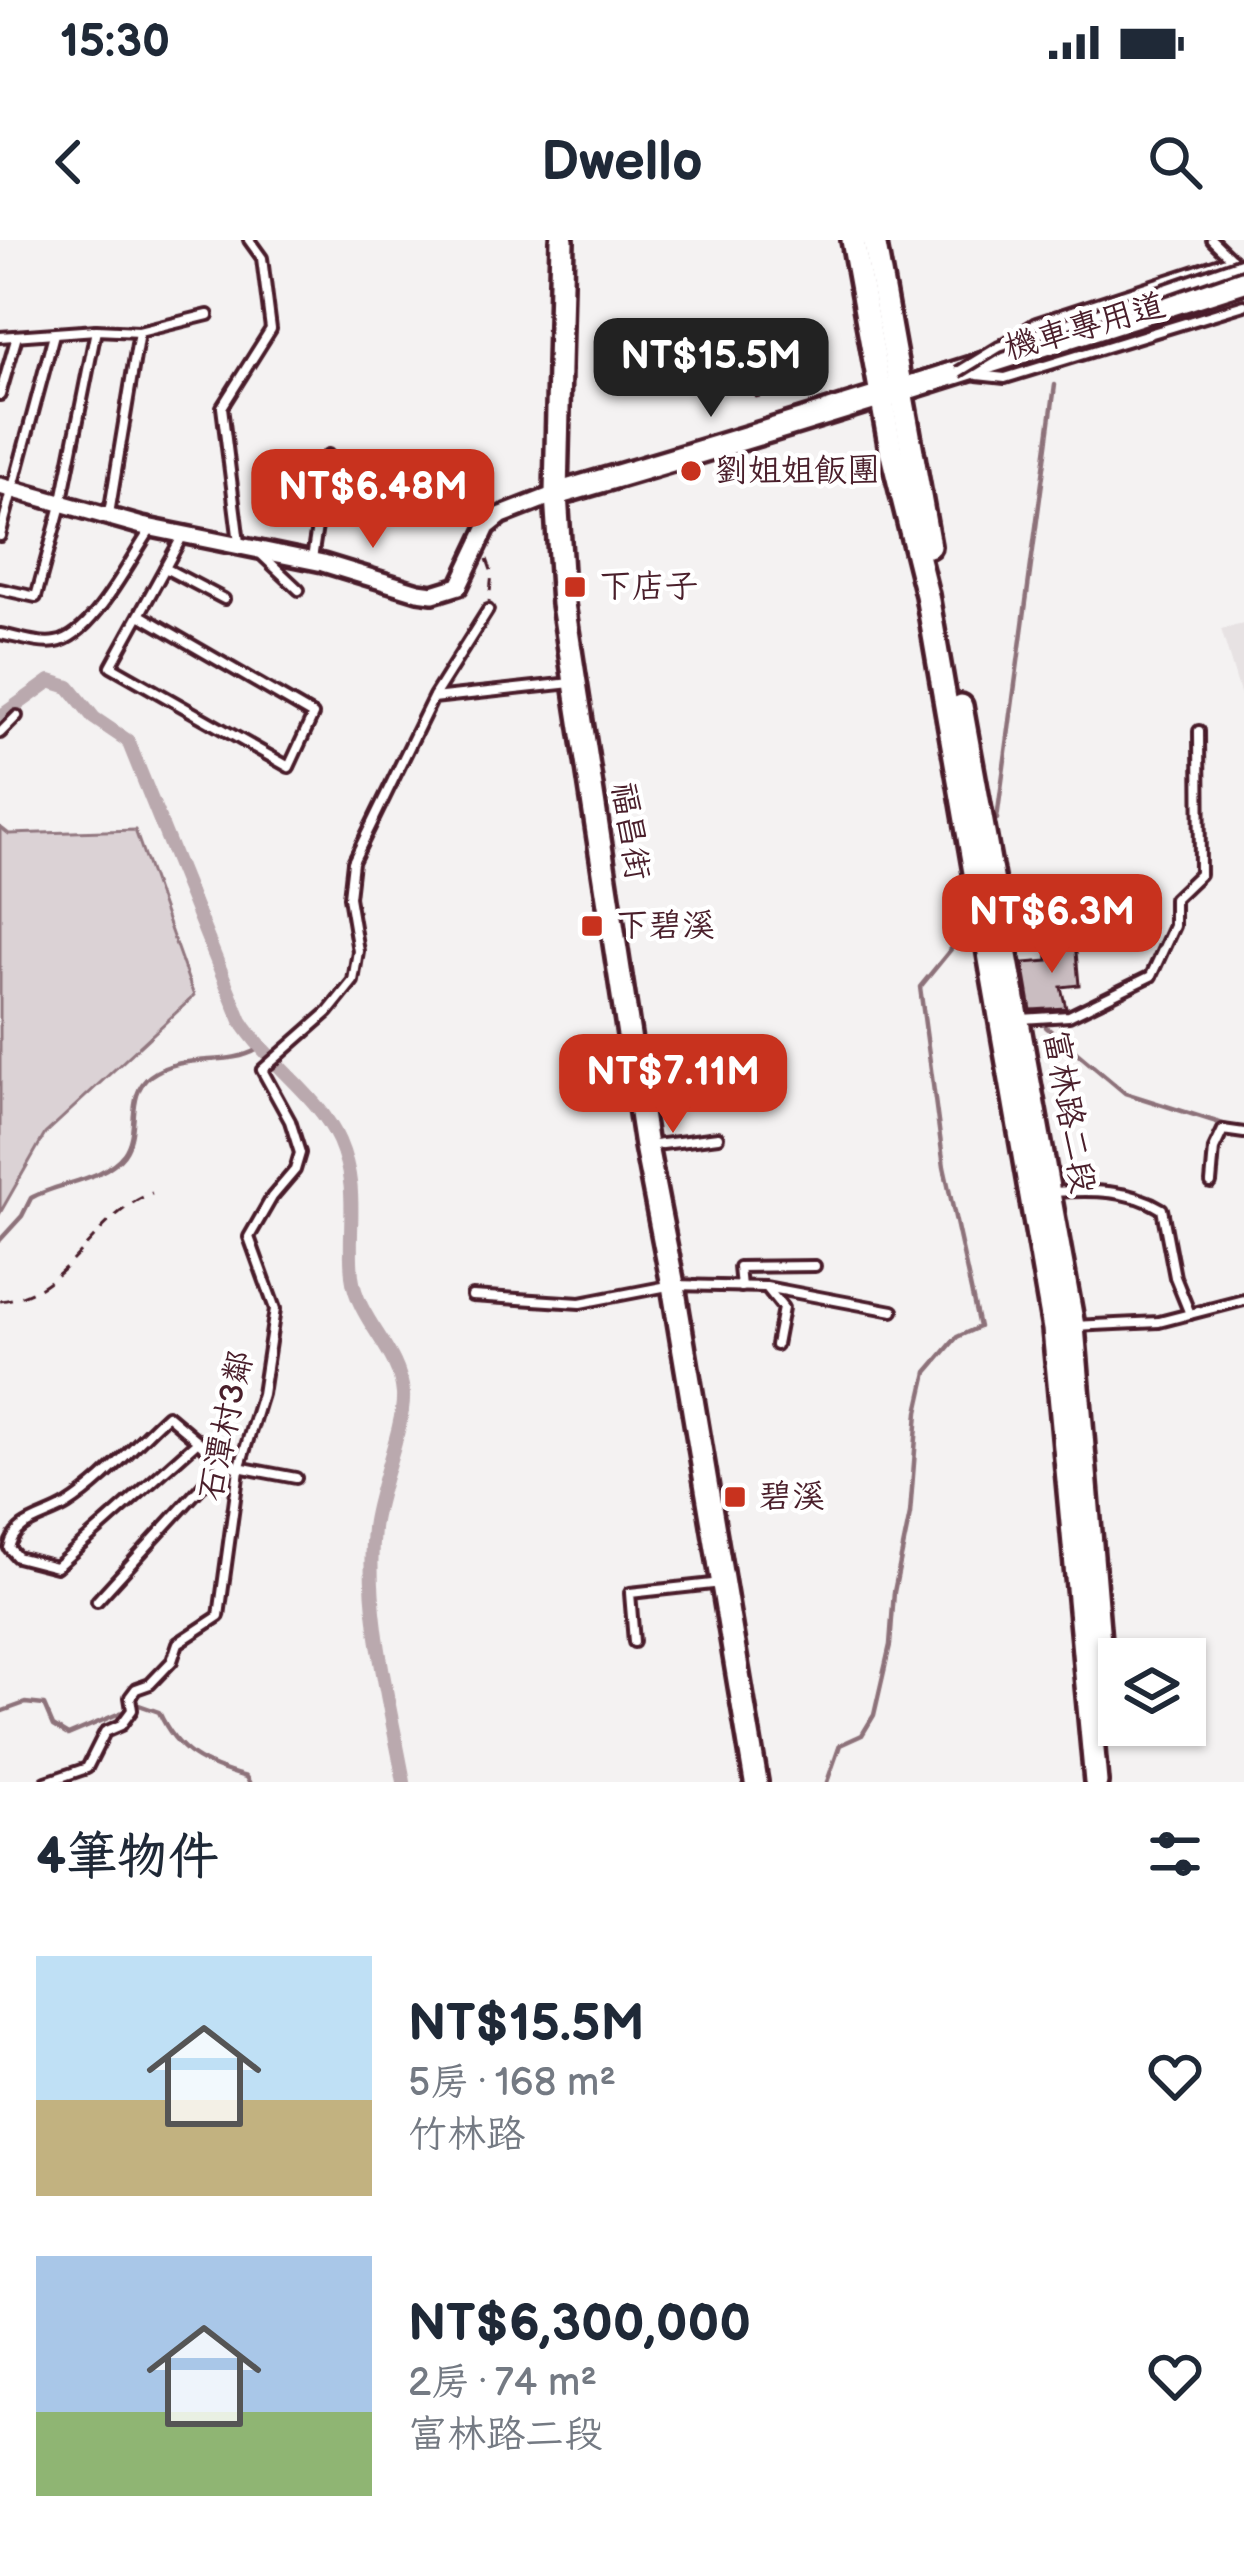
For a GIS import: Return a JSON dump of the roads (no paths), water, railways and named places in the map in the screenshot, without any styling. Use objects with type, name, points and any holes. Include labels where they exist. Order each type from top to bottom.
[{"type":"main road","name":"福昌街","points":[[562,240],[556,494],[573,683],[646,1146],[756,1782]]},
{"type":"main road","points":[[854,240],[890,392]]},
{"type":"main road","points":[[874,240],[890,392]]},
{"type":"main road","points":[[556,494],[775,431],[1244,281]]},
{"type":"main road","name":"富林路二段","points":[[890,392],[891,450],[927,596],[997,949],[1063,1328]]},
{"type":"main road","name":"富林路二段","points":[[1010,1020],[1049,1192],[1110,1782]]},
{"type":"main road","name":"富林路二段","points":[[1077,1467],[1096,1782]]},
{"type":"street","points":[[6,488],[147,527],[312,560],[433,594],[459,586],[480,537],[502,515],[556,494]]},
{"type":"lane","points":[[239,545],[222,407],[271,329],[262,258],[249,240]]},
{"type":"lane","points":[[1212,240],[1244,266]]},
{"type":"lane","points":[[999,346],[1036,323],[1232,260]]},
{"type":"lane","name":"機車專用道","points":[[958,372],[999,346],[1244,266]]},
{"type":"lane","name":"機車專用道","points":[[958,372],[1005,378],[1244,305]]},
{"type":"lane","points":[[0,337],[139,332],[208,315]]},
{"type":"lane","points":[[0,589],[36,597],[61,505],[96,330]]},
{"type":"lane","points":[[108,517],[139,332]]},
{"type":"lane","points":[[0,536],[6,488],[54,334]]},
{"type":"lane","points":[[0,395],[16,336]]},
{"type":"lane","points":[[312,560],[328,455]]},
{"type":"lane","points":[[0,634],[53,643],[69,638],[92,616],[147,527]]},
{"type":"lane","points":[[140,615],[313,715],[290,767],[111,666],[184,534]]},
{"type":"lane","points":[[258,549],[299,590]]},
{"type":"lane","points":[[165,568],[224,599]]},
{"type":"lane","name":"石潭村3鄰","points":[[46,1782],[87,1768],[105,1732],[121,1725],[136,1689],[150,1684],[172,1661],[178,1643],[219,1616],[239,1469],[262,1394],[275,1309],[249,1238],[272,1197],[296,1170],[300,1153],[290,1121],[262,1070],[347,992],[353,981],[358,951],[349,897],[353,862],[433,698],[488,610]]},
{"type":"lane","points":[[433,698],[573,683]]},
{"type":"lane","points":[[0,733],[17,716]]},
{"type":"lane","points":[[1010,1020],[1069,1016],[1151,976],[1174,926],[1174,899],[1200,874],[1199,731]]},
{"type":"lane","points":[[636,1085],[712,1072]]},
{"type":"lane","points":[[1211,1183],[1214,1149],[1223,1130],[1244,1133]]},
{"type":"lane","points":[[646,1146],[718,1137]]},
{"type":"lane","points":[[1049,1192],[1093,1190],[1146,1199],[1162,1209],[1175,1277],[1190,1314]]},
{"type":"lane","points":[[741,1287],[739,1267],[815,1266]]},
{"type":"lane","points":[[472,1296],[580,1303],[673,1285],[766,1287],[893,1311]]},
{"type":"lane","points":[[766,1287],[783,1308],[776,1345]]},
{"type":"lane","points":[[1063,1328],[1159,1322],[1244,1300]]},
{"type":"lane","points":[[198,1441],[56,1567],[17,1557],[9,1549],[12,1534],[69,1504],[166,1415],[198,1441],[222,1464],[296,1478]]},
{"type":"lane","points":[[97,1601],[222,1464]]},
{"type":"lane","points":[[634,1642],[630,1593],[723,1583]]},
{"type":"waterway","points":[[997,819],[1055,385]]},
{"type":"waterway","points":[[0,717],[50,681],[69,687],[94,718],[128,741],[241,1021],[319,1109],[339,1141],[351,1192],[356,1292],[394,1363],[403,1394],[373,1528],[371,1560],[380,1656],[404,1782]]},
{"type":"waterway","points":[[827,1782],[840,1745],[862,1735],[874,1715],[890,1645],[927,1372],[957,1337],[979,1327],[944,1167],[920,987],[956,943]]},
{"type":"waterway","points":[[1046,1027],[1125,1093],[1239,1129]]},
{"type":"waterway","points":[[0,1240],[31,1198],[93,1176],[124,1154],[138,1093],[150,1076],[177,1064],[232,1058],[258,1049]]},
{"type":"waterway","points":[[0,1712],[25,1703],[44,1705],[53,1726],[68,1735],[139,1705],[159,1712],[175,1738],[194,1756],[249,1782]]},
{"type":"place","name":"劉姐姐飯團","points":[[691,471]]},
{"type":"place","name":"下店子","points":[[575,587]]},
{"type":"place","name":"下碧溪","points":[[592,926]]},
{"type":"place","name":"碧溪","points":[[735,1497]]}]
